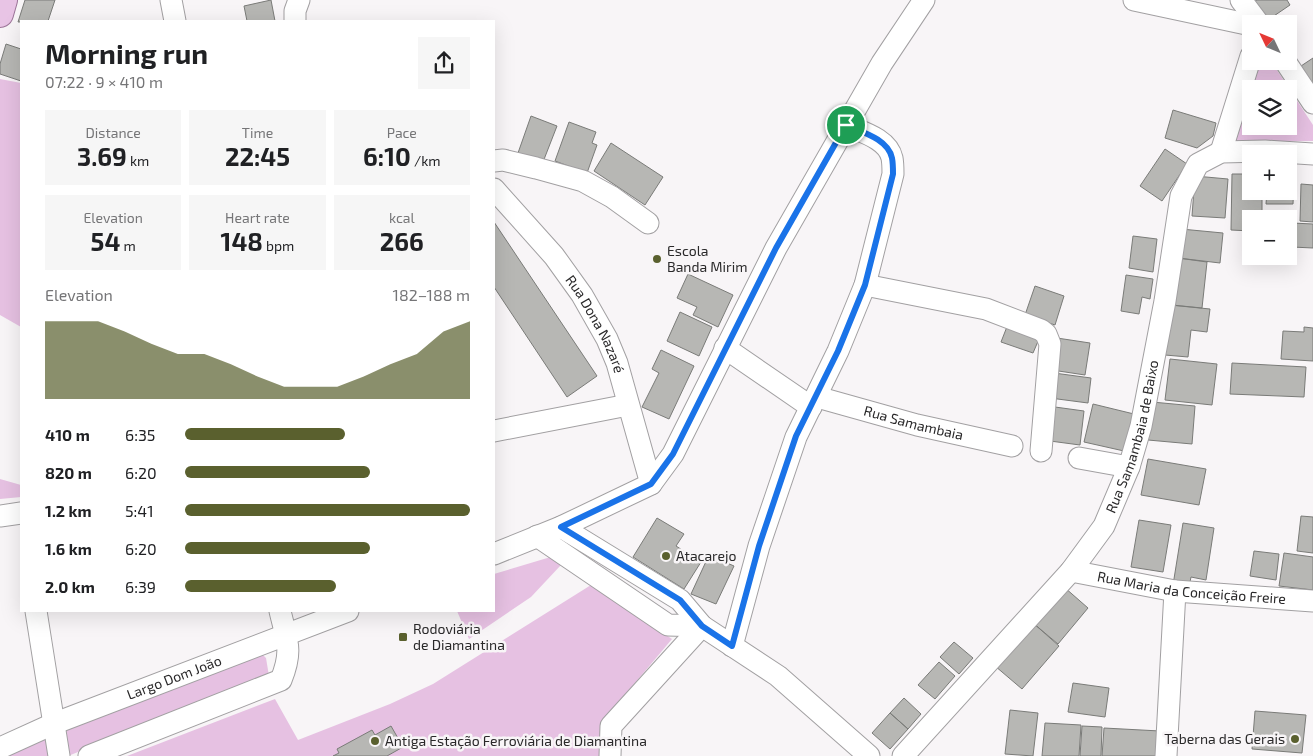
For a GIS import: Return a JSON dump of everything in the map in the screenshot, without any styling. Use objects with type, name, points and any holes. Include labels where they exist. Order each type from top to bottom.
[{"type":"street","points":[[172,0],[175,20]]},
{"type":"street","points":[[295,20],[295,11],[299,0]]},
{"type":"street","points":[[495,554],[561,527],[651,484],[673,454],[776,248],[882,63],[924,0]]},
{"type":"street","points":[[1134,0],[1242,22]]},
{"type":"street","points":[[1241,0],[1252,15]]},
{"type":"street","points":[[1221,152],[1247,70]]},
{"type":"street","points":[[1290,70],[1313,103]]},
{"type":"street","points":[[732,646],[759,546],[796,436],[814,402],[855,312],[865,285],[893,174],[892,157],[886,146],[873,137],[846,125]]},
{"type":"street","name":"Rua Samambaia de Baixo","points":[[903,756],[1072,571],[1104,526],[1129,467],[1141,426],[1165,302],[1181,196],[1198,164],[1221,152],[1265,151],[1313,154]]},
{"type":"street","points":[[495,161],[503,160],[583,181],[612,197],[648,223]]},
{"type":"street","name":"Rua Dona Nazaré","points":[[495,190],[554,256],[582,295],[607,340],[617,363],[651,484]]},
{"type":"street","points":[[865,285],[986,309],[1030,325],[1046,334],[1050,344],[1041,451]]},
{"type":"street","name":"Rua Samambaia","points":[[725,348],[814,402],[1012,446]]},
{"type":"street","points":[[495,431],[628,405]]},
{"type":"street","points":[[1079,458],[1129,467]]},
{"type":"street","points":[[561,527],[680,600],[702,626],[778,676],[869,756]]},
{"type":"street","points":[[538,536],[668,625],[702,626]]},
{"type":"street","name":"Rua Maria da Conceição Freire","points":[[1072,571],[1175,591],[1313,601]]},
{"type":"street","points":[[1166,756],[1175,591]]},
{"type":"street","points":[[36,612],[59,756]]},
{"type":"street","points":[[90,756],[281,680],[287,667],[289,653],[280,612]]},
{"type":"street","name":"Largo Dom João","points":[[0,748],[53,724],[346,612]]},
{"type":"street","points":[[610,756],[612,726],[702,626]]},
{"type":"shaded area","points":[[1253,70],[1277,70],[1283,80],[1250,80]]},
{"type":"shaded area","points":[[0,79],[20,83],[20,326],[0,315]]},
{"type":"shaded area","points":[[1297,101],[1313,125],[1313,141],[1232,142],[1242,108],[1242,135],[1297,135]]},
{"type":"shaded area","points":[[0,479],[20,485],[20,497],[0,499]]},
{"type":"shaded area","points":[[554,556],[561,565],[531,597],[469,639],[457,612],[495,612],[495,574]]},
{"type":"shaded area","points":[[591,585],[672,639],[603,721],[600,756],[127,756],[275,699],[298,740],[390,704],[433,684]]},
{"type":"shaded area","points":[[260,652],[266,658],[269,676],[68,756],[4,756],[38,741]]},
{"type":"building","points":[[25,0],[55,0],[48,20],[20,20],[18,22]]},
{"type":"building","points":[[271,0],[275,20],[247,20],[244,6]]},
{"type":"building","points":[[1287,0],[1290,5],[1275,15],[1265,15],[1255,1]]},
{"type":"building","points":[[6,44],[20,49],[20,81],[0,74],[0,64]]},
{"type":"building","points":[[1313,58],[1313,90],[1298,68]]},
{"type":"building","points":[[1173,110],[1216,123],[1213,136],[1197,148],[1165,138]]},
{"type":"building","points":[[531,116],[557,126],[543,162],[518,153]]},
{"type":"building","points":[[569,122],[596,132],[592,143],[597,145],[587,173],[555,161]]},
{"type":"building","points":[[611,143],[663,177],[645,205],[594,171]]},
{"type":"building","points":[[1165,149],[1187,164],[1162,201],[1140,186]]},
{"type":"building","points":[[1232,174],[1242,174],[1242,200],[1262,200],[1262,210],[1242,210],[1242,231],[1231,230]]},
{"type":"building","points":[[1195,176],[1228,179],[1225,218],[1192,216]]},
{"type":"building","points":[[1301,184],[1313,185],[1313,222],[1300,221]]},
{"type":"building","points":[[1266,200],[1293,200],[1293,204],[1266,204]]},
{"type":"building","points":[[495,223],[597,376],[567,397],[495,289]]},
{"type":"building","points":[[1297,223],[1313,224],[1313,248],[1297,247]]},
{"type":"building","points":[[1181,229],[1223,233],[1220,263],[1178,258]]},
{"type":"building","points":[[1133,236],[1157,239],[1153,272],[1129,268]]},
{"type":"building","points":[[1178,258],[1207,262],[1202,308],[1172,305]]},
{"type":"building","points":[[688,274],[733,295],[718,327],[693,315],[697,307],[677,298]]},
{"type":"building","points":[[1126,275],[1153,279],[1150,299],[1142,297],[1139,314],[1121,311]]},
{"type":"building","points":[[1035,286],[1064,296],[1055,325],[1025,315]]},
{"type":"building","points":[[1170,305],[1210,309],[1207,332],[1191,330],[1188,357],[1165,355]]},
{"type":"building","points":[[680,312],[712,327],[699,356],[667,341]]},
{"type":"building","points":[[1010,319],[1042,332],[1033,353],[1001,342]]},
{"type":"building","points":[[1304,327],[1313,328],[1313,361],[1281,359],[1283,331],[1304,332]]},
{"type":"building","points":[[1057,338],[1090,343],[1085,375],[1052,370]]},
{"type":"building","points":[[661,350],[694,366],[669,419],[642,407],[659,373],[652,369]]},
{"type":"building","points":[[1170,359],[1217,364],[1212,405],[1165,400]]},
{"type":"building","points":[[1232,363],[1306,367],[1304,397],[1230,394]]},
{"type":"building","points":[[1054,373],[1091,378],[1088,403],[1050,398]]},
{"type":"building","points":[[1152,402],[1195,406],[1192,444],[1148,440]]},
{"type":"building","points":[[1093,404],[1134,414],[1124,451],[1084,442]]},
{"type":"building","points":[[1055,407],[1084,411],[1080,445],[1050,441]]},
{"type":"building","points":[[1148,459],[1206,469],[1199,505],[1141,495]]},
{"type":"building","points":[[1301,516],[1313,517],[1313,553],[1297,551]]},
{"type":"building","points":[[657,518],[684,534],[676,546],[701,562],[684,589],[633,557]]},
{"type":"building","points":[[1139,520],[1171,525],[1163,572],[1131,567]]},
{"type":"building","points":[[1183,523],[1214,528],[1206,580],[1191,577],[1189,587],[1173,585]]},
{"type":"building","points":[[1254,551],[1279,554],[1276,580],[1250,576]]},
{"type":"building","points":[[1284,553],[1313,557],[1313,590],[1279,586]]},
{"type":"building","points":[[709,555],[734,566],[716,604],[691,594]]},
{"type":"building","points":[[1064,587],[1088,608],[1058,644],[1033,623]]},
{"type":"building","points":[[1032,622],[1059,646],[1022,689],[995,666]]},
{"type":"building","points":[[954,642],[973,658],[959,674],[940,657]]},
{"type":"building","points":[[939,662],[955,676],[935,699],[918,685]]},
{"type":"building","points":[[1073,683],[1109,688],[1105,717],[1068,712]]},
{"type":"building","points":[[904,698],[921,714],[908,729],[890,713]]},
{"type":"building","points":[[1010,710],[1038,713],[1033,756],[1005,754]]},
{"type":"building","points":[[1255,711],[1306,715],[1302,753],[1252,749]]},
{"type":"building","points":[[890,713],[908,729],[890,749],[872,733]]},
{"type":"building","points":[[1045,723],[1081,725],[1079,756],[1042,756]]},
{"type":"building","name":"Antiga Estação Ferroviária de Diamantina","points":[[391,726],[403,747],[387,756],[333,756],[339,753],[337,749],[372,730],[375,735]]},
{"type":"building","points":[[1082,726],[1102,727],[1101,756],[1080,756]]},
{"type":"building","points":[[1104,728],[1160,731],[1159,756],[1102,756]]},
{"type":"place","name":"Escola Banda Mirim","points":[[657,259]]},
{"type":"place","name":"Atacarejo","points":[[666,556]]},
{"type":"place","name":"Rodoviária de Diamantina","points":[[403,637]]},
{"type":"place","name":"Taberna das Gerais","points":[[1295,739]]},
{"type":"place","name":"Antiga Estação Ferroviária de Diamantina","points":[[375,741]]},
{"type":"route","points":[[846,125],[873,137],[886,146],[892,157],[893,174],[865,285],[817,397],[796,436],[759,546],[732,646],[702,626],[680,600],[561,527],[651,484],[673,454],[776,248],[846,125]]}]
